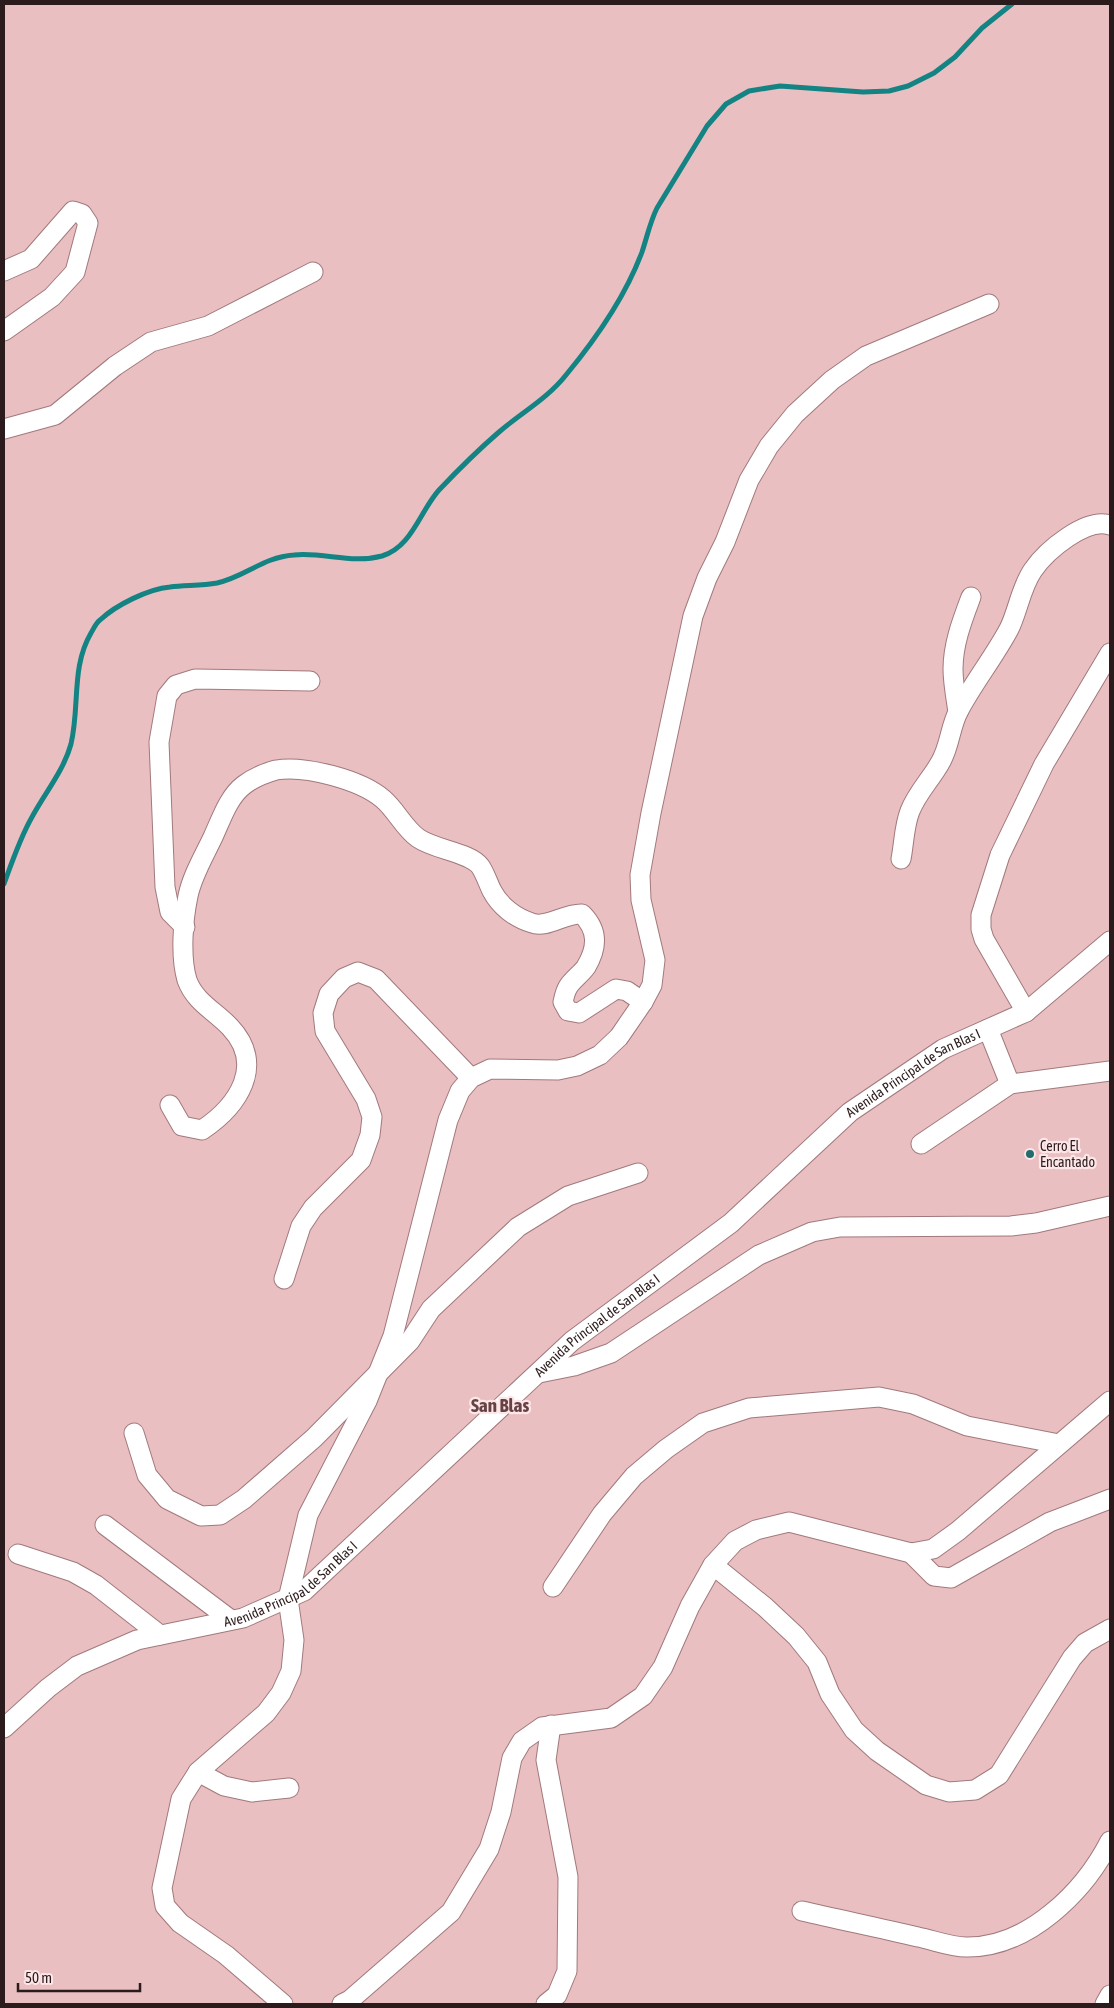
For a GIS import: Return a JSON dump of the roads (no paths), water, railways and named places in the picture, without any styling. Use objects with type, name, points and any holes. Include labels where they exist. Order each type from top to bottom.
[{"type":"street","points":[[4,271],[31,259],[73,211],[82,214],[88,223],[74,272],[52,297],[4,331]]},
{"type":"street","points":[[4,429],[55,415],[115,366],[151,342],[208,326],[313,272]]},
{"type":"street","points":[[283,2004],[226,1955],[180,1923],[164,1906],[162,1888],[181,1799],[198,1772],[266,1713],[281,1693],[291,1671],[294,1640],[288,1599],[308,1515],[367,1402],[393,1336],[448,1120],[460,1092],[471,1078],[490,1070],[558,1070],[576,1066],[600,1055],[612,1043],[643,1002],[652,985],[655,960],[641,900],[640,875],[651,813],[693,616],[707,578],[749,480],[769,446],[795,414],[832,380],[866,356],[989,304]]},
{"type":"street","points":[[901,859],[909,812],[949,745],[958,712],[1008,631],[1032,571],[1049,551],[1086,526],[1102,522],[1110,525]]},
{"type":"street","points":[[958,712],[953,670],[954,651],[971,597]]},
{"type":"street","points":[[1026,1012],[984,938],[981,929],[981,915],[1000,855],[1044,764],[1110,653]]},
{"type":"street","points":[[185,927],[170,912],[165,887],[159,742],[167,696],[176,685],[195,679],[310,681]]},
{"type":"street","points":[[170,1105],[182,1126],[202,1130],[219,1117],[243,1088],[247,1066],[242,1044],[230,1028],[193,994],[187,978],[183,948],[188,895],[195,874],[229,804],[242,786],[262,774],[278,770],[308,771],[355,782],[370,789],[384,799],[416,836],[440,849],[471,859],[479,865],[500,904],[518,917],[534,924],[545,924],[571,914],[582,914],[591,924],[595,935],[593,951],[586,967],[568,988],[563,1002],[568,1011],[579,1013],[616,989],[627,991],[643,1002]]},
{"type":"street","name":"Avenida Principal de San Blas I","points":[[5,1723],[77,1666],[138,1640],[243,1618],[304,1591],[572,1341],[732,1223],[850,1112],[943,1049],[1026,1012],[1110,941]]},
{"type":"street","points":[[284,1279],[301,1226],[313,1208],[361,1160],[370,1135],[372,1118],[366,1099],[325,1031],[323,1013],[329,994],[344,978],[358,972],[376,979],[471,1078]]},
{"type":"street","points":[[988,1029],[1010,1084]]},
{"type":"street","points":[[921,1144],[1010,1084],[1110,1071]]},
{"type":"street","points":[[134,1433],[147,1475],[167,1499],[200,1516],[220,1515],[244,1499],[314,1438],[410,1341],[431,1309],[518,1227],[568,1196],[638,1173]]},
{"type":"street","points":[[539,1373],[574,1366],[611,1352],[759,1255],[812,1232],[840,1227],[1011,1226],[1036,1223],[1110,1206]]},
{"type":"street","points":[[553,1587],[602,1514],[634,1476],[666,1449],[703,1423],[749,1408],[879,1396],[913,1404],[967,1426],[1059,1444]]},
{"type":"street","points":[[342,2004],[350,2000],[451,1912],[489,1849],[501,1812],[512,1758],[522,1741],[550,1725],[611,1718],[643,1696],[663,1667],[690,1606],[713,1565],[735,1540],[756,1530],[789,1522],[911,1554],[933,1549],[1110,1401]]},
{"type":"street","points":[[911,1554],[934,1576],[951,1578],[1050,1522],[1110,1499]]},
{"type":"street","points":[[104,1525],[231,1620]]},
{"type":"street","points":[[18,1554],[73,1572],[96,1586],[160,1635]]},
{"type":"street","points":[[713,1565],[765,1607],[796,1636],[817,1662],[830,1694],[854,1730],[877,1751],[926,1784],[949,1792],[975,1790],[999,1775],[1072,1658],[1085,1643],[1110,1628]]},
{"type":"street","points":[[546,2004],[557,1994],[567,1971],[568,1877],[546,1760],[550,1725]]},
{"type":"street","points":[[198,1772],[224,1786],[252,1792],[289,1788]]},
{"type":"street","points":[[802,1911],[966,1947],[1004,1942],[1040,1923],[1078,1889],[1100,1860],[1110,1842]]},
{"type":"street","points":[[1105,2004],[1110,1995]]},
{"type":"waterway","points":[[4,884],[16,850],[28,825],[68,754],[74,730],[78,673],[81,659],[95,626],[107,614],[123,603],[142,594],[161,588],[217,583],[273,559],[294,555],[371,558],[382,556],[401,545],[415,528],[432,498],[439,490],[475,453],[559,384],[588,347],[619,301],[642,252],[657,208],[707,126],[726,104],[749,91],[780,86],[863,92],[889,91],[908,86],[934,73],[955,57],[982,28],[1012,4]]},
{"type":"place","name":"Cerro El Encantado","points":[[1030,1154]]},
{"type":"district","name":"San Blas","points":[[500,1405]]}]
